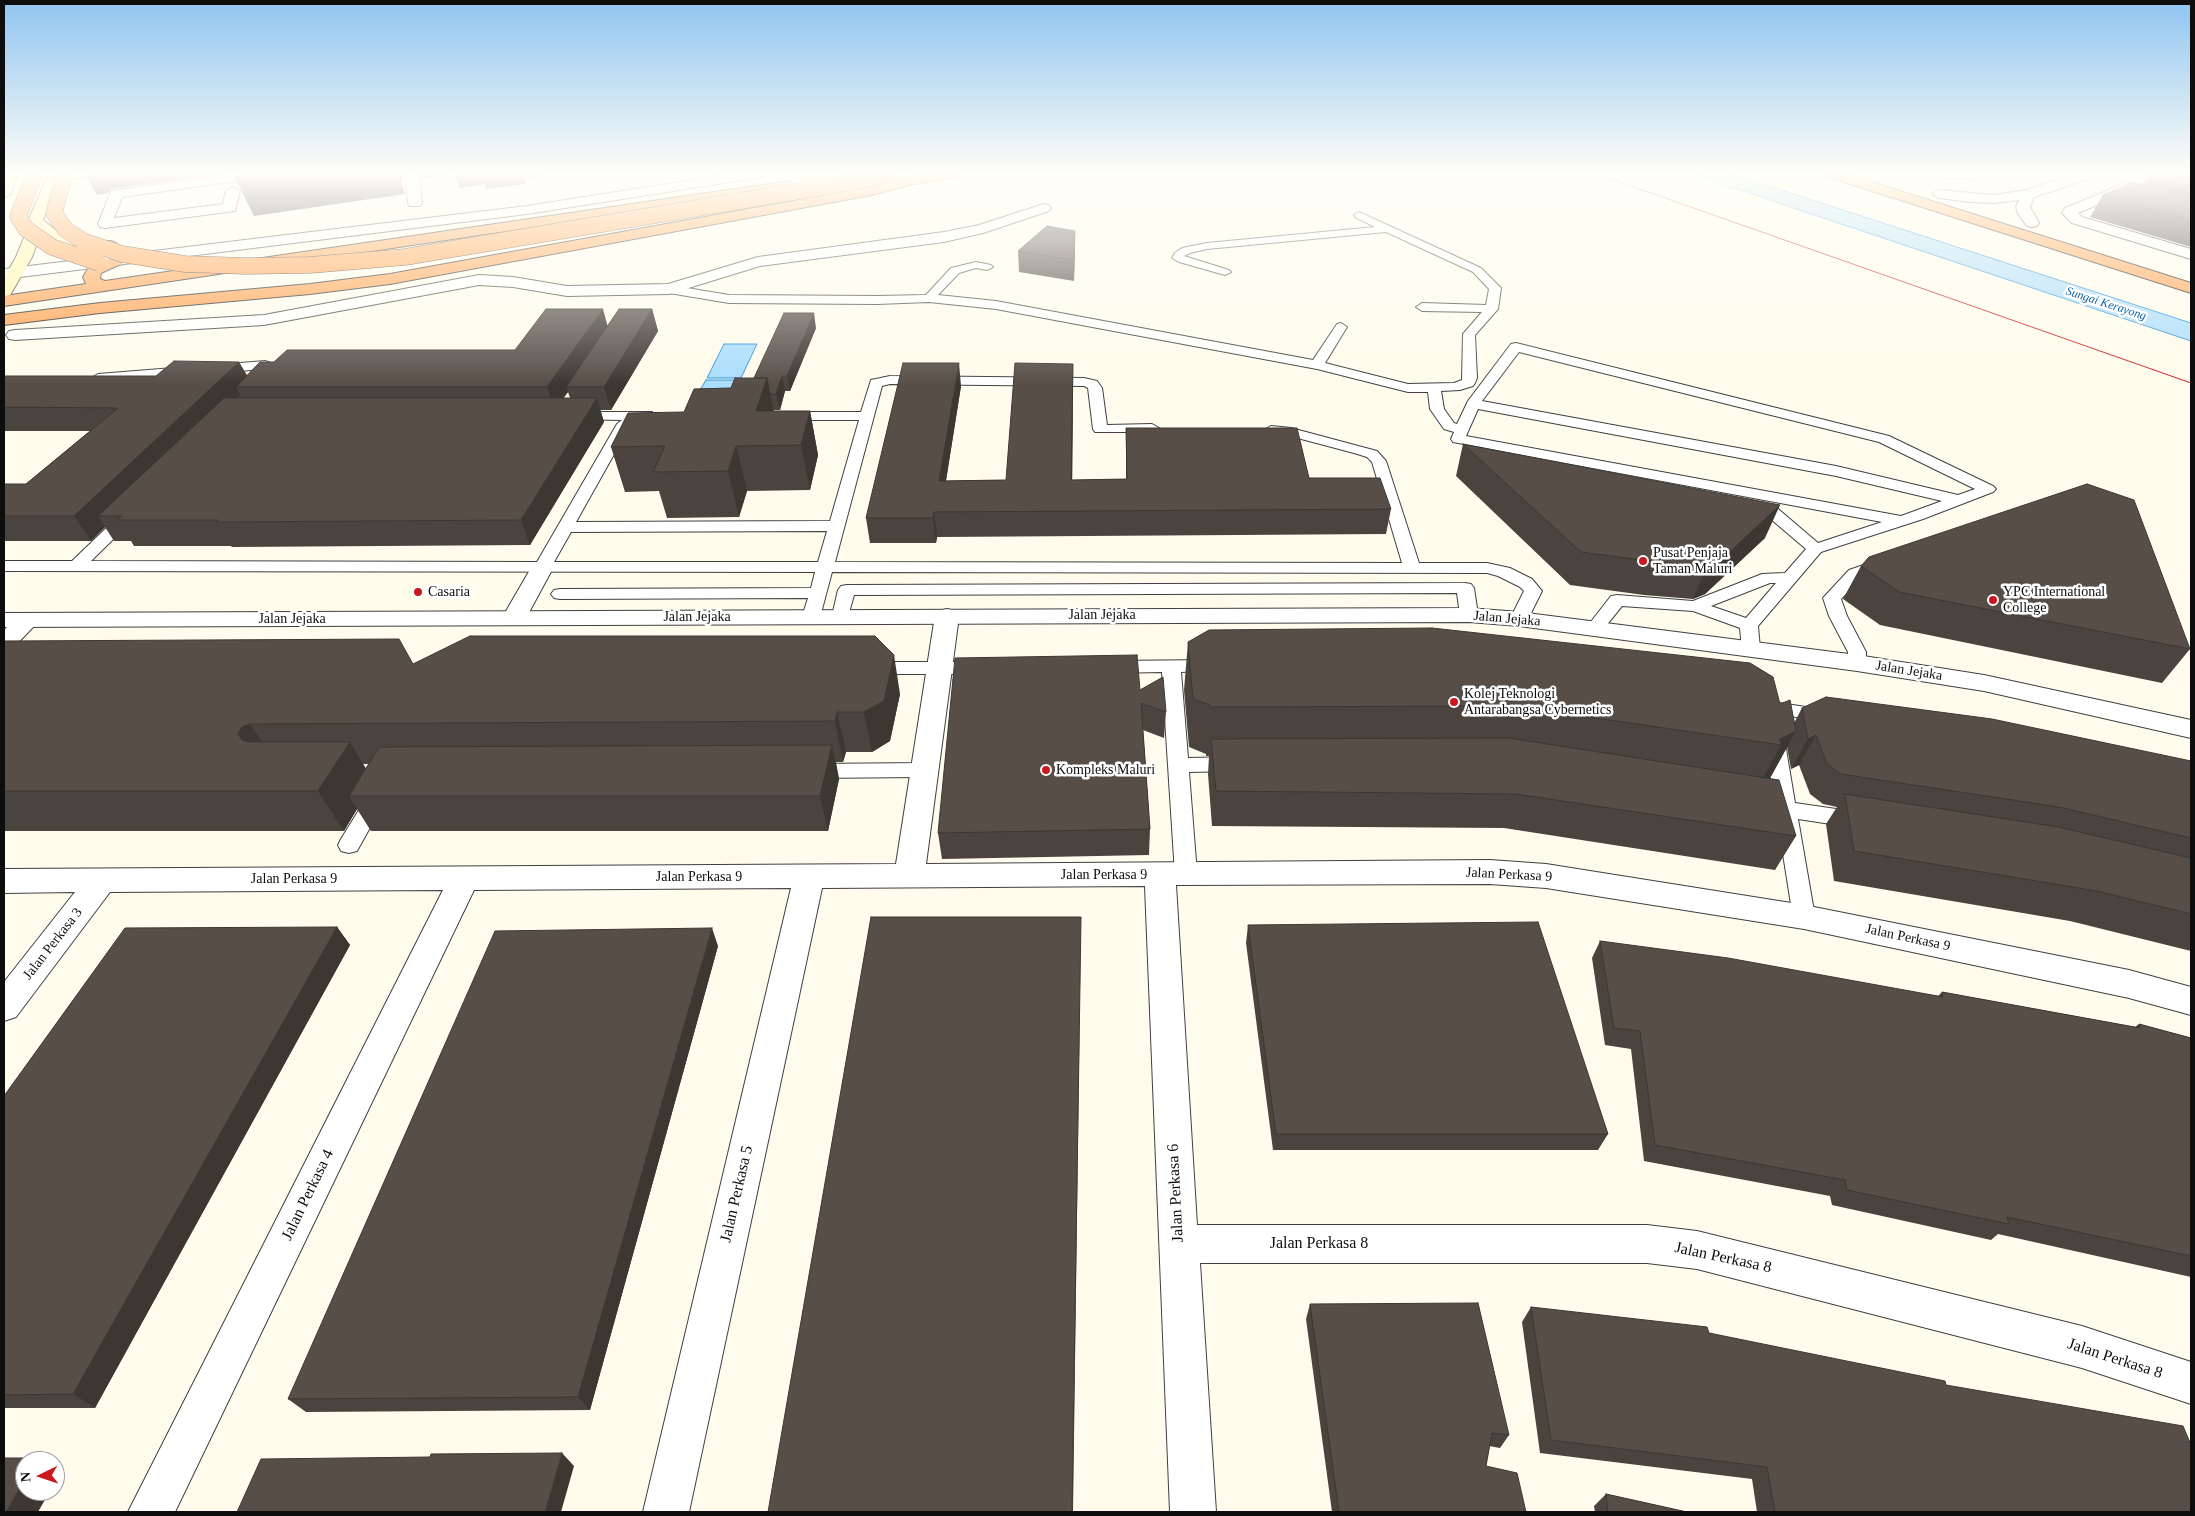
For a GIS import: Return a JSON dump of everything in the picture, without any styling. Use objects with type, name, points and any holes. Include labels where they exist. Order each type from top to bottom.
[{"type":"highway","points":[[47,244],[52,247],[112,266],[160,275],[263,278],[348,272],[466,258],[543,244]]},
{"type":"highway","points":[[91,244],[122,254],[185,264],[246,266],[310,265],[404,257],[483,244]]},
{"type":"highway","points":[[4,301],[398,244]]},
{"type":"highway","points":[[4,320],[100,308],[348,285],[464,267],[590,244]]},
{"type":"highway","points":[[2035,244],[2093,266],[2191,297]]},
{"type":"highway","points":[[2053,244],[2191,288]]},
{"type":"highway","points":[[2063,244],[2191,283]]},
{"type":"highway","points":[[2094,244],[2191,273]]},
{"type":"highway","points":[[2098,244],[2191,273]]},
{"type":"highway","points":[[104,287],[93,282],[91,277],[96,270],[120,253]]},
{"type":"highway","points":[[337,253],[316,260],[299,271],[300,280],[310,284],[348,285]]},
{"type":"highway","points":[[10,338],[39,326],[100,308]]},
{"type":"main road","points":[[4,292],[10,273],[24,257],[30,244]]},
{"type":"main road","points":[[70,244],[120,253]]},
{"type":"street","points":[[10,273],[120,253],[194,244]]},
{"type":"street","points":[[4,259],[120,253],[208,244]]},
{"type":"street","points":[[10,338],[264,320],[479,280],[513,282],[567,291],[669,289],[758,262],[894,244]]},
{"type":"street","points":[[2155,244],[2191,254]]},
{"type":"street","points":[[514,618],[542,568]]},
{"type":"street","name":"Jalan Jejaka","points":[[15,620],[1469,615],[1595,628],[1857,663],[1984,683],[2191,729]]},
{"type":"street","points":[[909,876],[947,616]]},
{"type":"street","points":[[4,643],[15,620]]},
{"type":"street","name":"Jalan Perkasa 9","points":[[4,881],[1500,873],[1546,876],[1804,917],[2128,984],[2191,1001]]},
{"type":"street","name":"Jalan Perkasa 6","points":[[1173,874],[1179,1244],[1193,1512]]},
{"type":"street","name":"Jalan Perkasa 5","points":[[666,1512],[808,876]]},
{"type":"street","name":"Jalan Perkasa 4","points":[[151,1512],[464,878]]},
{"type":"street","name":"Jalan Perkasa 3","points":[[4,1007],[102,880]]},
{"type":"street","name":"Jalan Perkasa 8","points":[[1179,1244],[1647,1244],[1697,1250],[2082,1347],[2191,1383]]},
{"type":"lane","points":[[1225,272],[1178,258],[1181,252],[1186,250],[1230,244]]},
{"type":"lane","points":[[669,289],[730,299],[877,300],[929,298],[996,305],[1317,365],[1408,388],[1434,389],[1455,387],[1468,383],[1470,378],[1469,334],[1492,309],[1495,288],[1477,270],[1421,244]]},
{"type":"lane","points":[[929,298],[955,270],[976,265],[987,267]]},
{"type":"lane","points":[[1422,307],[1492,309]]},
{"type":"lane","points":[[1317,365],[1341,327]]},
{"type":"lane","points":[[1751,649],[1749,624],[1815,549],[1902,521],[1988,489],[1884,439],[1516,347],[1473,404],[1458,439],[1902,521]]},
{"type":"lane","points":[[83,380],[265,365],[272,368],[273,373],[259,387]]},
{"type":"lane","points":[[811,616],[876,382],[890,380],[1076,381],[1092,384],[1095,388],[1100,428],[1167,428]]},
{"type":"lane","points":[[1434,389],[1437,409],[1444,421],[1449,426],[1462,430]]},
{"type":"lane","points":[[1473,404],[1836,471],[1958,500]]},
{"type":"lane","points":[[560,416],[668,416]]},
{"type":"lane","points":[[542,568],[629,416]]},
{"type":"lane","points":[[768,416],[867,416]]},
{"type":"lane","points":[[1254,430],[1291,432],[1372,454],[1379,461],[1412,568]]},
{"type":"lane","points":[[1646,489],[1770,511],[1815,549]]},
{"type":"lane","points":[[78,565],[141,504]]},
{"type":"lane","points":[[566,527],[836,526]]},
{"type":"lane","points":[[1857,663],[1858,652],[1838,616],[1832,598],[1855,574],[1902,557]]},
{"type":"lane","points":[[4,566],[1487,568],[1504,572],[1526,583],[1533,590],[1519,619]]},
{"type":"lane","points":[[1695,606],[1768,578],[1790,578]]},
{"type":"lane","points":[[842,616],[847,590],[1455,588],[1465,588],[1469,615]]},
{"type":"lane","points":[[560,594],[818,593]]},
{"type":"lane","points":[[1595,628],[1618,600],[1695,606],[1749,624]]},
{"type":"lane","points":[[1171,666],[1178,764],[1173,874]]},
{"type":"lane","points":[[1094,667],[1230,666]]},
{"type":"lane","points":[[850,668],[968,668]]},
{"type":"lane","points":[[1804,917],[1786,810],[1759,706],[1847,719]]},
{"type":"lane","points":[[1178,764],[1256,764]]},
{"type":"lane","points":[[796,771],[924,770]]},
{"type":"lane","points":[[349,845],[387,780]]},
{"type":"lane","points":[[1748,804],[1872,822]]},
{"type":"water","name":"Sungai Kerayong","points":[[1900,244],[1947,244],[2191,323],[2191,341]]},
{"type":"water","points":[[724,344],[757,344],[741,378],[707,378]]},
{"type":"water","points":[[706,380],[739,380],[734,391],[700,390]]},
{"type":"building","points":[[1026,244],[1075,244],[1074,260],[1018,251]]},
{"type":"building","points":[[546,309],[603,309],[547,387],[236,387],[260,362],[274,362],[287,350],[515,350]]},
{"type":"building","points":[[619,309],[652,309],[604,387],[566,387]]},
{"type":"building","points":[[784,313],[814,313],[787,376],[782,376],[776,394],[770,394],[767,378],[754,378]]},
{"type":"building","points":[[174,361],[239,362],[74,516],[4,516],[4,484],[26,484],[118,408],[4,407],[4,376],[156,376]]},
{"type":"building","points":[[903,363],[959,363],[939,481],[1006,480],[1015,363],[1073,364],[1071,480],[1127,479],[1126,428],[1297,428],[1309,478],[1380,478],[1391,509],[934,512],[933,518],[866,518]]},
{"type":"building","points":[[735,378],[767,378],[756,411],[810,411],[801,445],[736,446],[728,471],[653,472],[665,446],[611,447],[628,413],[684,412],[694,389],[731,388]]},
{"type":"building","points":[[224,398],[597,398],[521,520],[217,522],[218,520],[117,520],[122,516],[98,516]]},
{"type":"building","points":[[1463,444],[1780,505],[1720,561],[1707,566],[1657,562],[1581,552]]},
{"type":"building","points":[[2087,484],[2134,500],[2190,649],[1899,592],[1861,566],[1869,557]]},
{"type":"building","points":[[1432,628],[1750,663],[1773,677],[1780,704],[1790,700],[1796,731],[1780,739],[1781,745],[1514,706],[1211,707],[1193,699],[1188,642],[1209,630]]},
{"type":"building","points":[[470,636],[875,636],[894,655],[884,701],[864,712],[837,712],[835,721],[250,724],[242,727],[238,734],[242,740],[250,742],[350,742],[318,791],[4,791],[4,641],[399,639],[413,664]]},
{"type":"building","name":"Kompleks Maluri","points":[[1137,655],[1140,690],[1163,677],[1166,712],[1141,703],[1150,829],[938,833],[955,658]]},
{"type":"building","points":[[1826,697],[1992,719],[2191,761],[2191,838],[2059,807],[1841,774],[1827,764],[1816,735],[1808,739],[1802,708]]},
{"type":"building","points":[[1509,738],[1779,780],[1796,836],[1516,794],[1216,791],[1211,739]]},
{"type":"building","points":[[832,745],[820,796],[349,796],[379,747]]},
{"type":"building","points":[[1845,794],[2058,827],[2191,858],[2191,914],[2097,891],[1854,851]]},
{"type":"building","points":[[871,917],[1081,917],[1072,1512],[768,1512]]},
{"type":"building","points":[[1538,922],[1608,1134],[1276,1134],[1248,925]]},
{"type":"building","points":[[337,927],[73,1394],[4,1395],[4,1096],[125,928]]},
{"type":"building","points":[[712,928],[578,1397],[288,1399],[495,931]]},
{"type":"building","points":[[1600,941],[1728,958],[1943,997],[1942,992],[2140,1028],[2139,1024],[2191,1038],[2191,1256],[2007,1217],[2009,1224],[1847,1190],[1845,1180],[1655,1145],[1640,1031],[1614,1028]]},
{"type":"building","points":[[1478,1303],[1509,1435],[1492,1433],[1486,1466],[1517,1473],[1526,1512],[1339,1512],[1310,1304]]},
{"type":"building","points":[[1531,1307],[1707,1327],[1709,1333],[1945,1381],[1946,1385],[2183,1426],[2191,1445],[2191,1512],[1775,1512],[1767,1467],[1551,1440]]},
{"type":"building","points":[[562,1453],[545,1512],[237,1512],[261,1459],[430,1457],[431,1454]]},
{"type":"building","points":[[4,1458],[15,1458],[15,1496],[6,1512],[4,1512]]},
{"type":"building","points":[[1606,1494],[1687,1512],[1608,1512]]},
{"type":"tram line","points":[[1795,244],[2191,383]]},
{"type":"place","name":"Pusat Penjaja Taman Maluri","points":[[1643,561]]},
{"type":"place","name":"Casaria","points":[[418,592]]},
{"type":"place","name":"YPC International College","points":[[1993,600]]},
{"type":"place","name":"Kolej Teknologi Antarabangsa Cybernetics","points":[[1454,702]]},
{"type":"place","name":"Kompleks Maluri","points":[[1046,770]]}]
